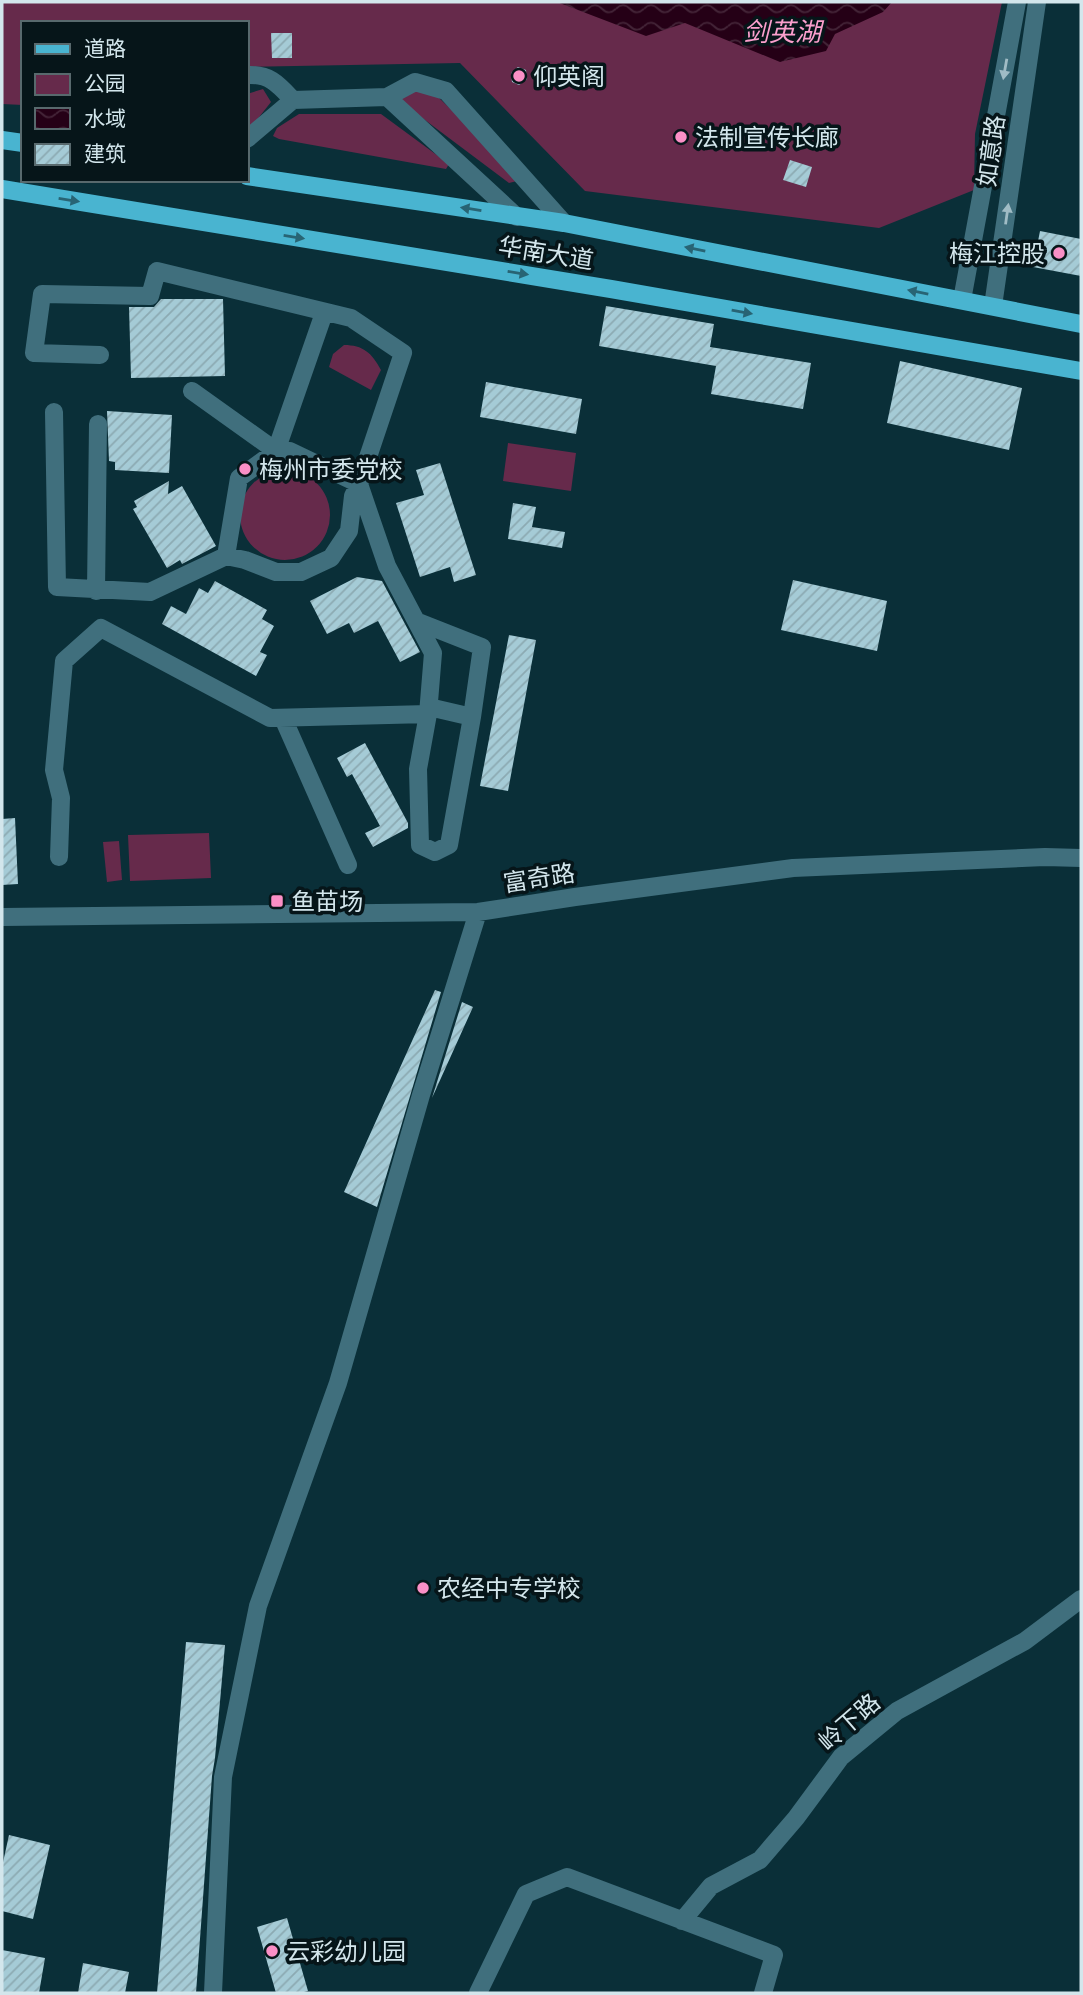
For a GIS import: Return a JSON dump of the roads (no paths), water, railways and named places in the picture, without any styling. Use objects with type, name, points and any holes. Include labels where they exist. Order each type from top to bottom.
[{"type":"main road","points":[[2,140],[21,143]]},
{"type":"main road","name":"华南大道","points":[[248,176],[564,223],[1081,324]]},
{"type":"main road","name":"华南大道","points":[[2,189],[611,289],[1081,371]]},
{"type":"street","name":"如意路","points":[[962,300],[1017,2]]},
{"type":"street","name":"如意路","points":[[993,306],[1037,2]]},
{"type":"street","points":[[248,75],[263,74],[293,100]]},
{"type":"street","points":[[248,138],[293,100],[387,97],[415,82],[446,91],[564,223]]},
{"type":"street","points":[[387,97],[517,216]]},
{"type":"street","points":[[54,412],[57,587],[150,592],[226,556],[246,560],[276,572],[301,572],[331,558],[349,531],[353,496],[404,354],[351,318],[157,271],[150,296],[42,294],[34,354],[100,355]]},
{"type":"street","points":[[226,556],[239,478],[276,451],[324,313]]},
{"type":"street","points":[[192,391],[276,451],[290,451],[359,484],[387,566],[416,621],[433,653],[428,711],[418,769],[420,845],[435,852],[449,845],[482,647],[416,621]]},
{"type":"street","points":[[96,591],[98,424]]},
{"type":"street","points":[[59,857],[61,798],[54,770],[64,661],[102,628],[270,718],[428,711],[472,717]]},
{"type":"street","points":[[282,718],[348,865]]},
{"type":"street","name":"富奇路","points":[[2,917],[478,912],[793,868],[1045,857],[1081,858]]},
{"type":"street","points":[[214,1993],[223,1777],[258,1606],[338,1383],[421,1095],[478,912]]},
{"type":"street","name":"岭下路","points":[[682,1921],[711,1886],[760,1860],[796,1818],[841,1756],[897,1711],[1025,1641],[1081,1599]]},
{"type":"street","points":[[478,1993],[526,1894],[567,1877],[774,1955],[763,1993]]},
{"type":"water","name":"剑英湖","points":[[557,2],[892,2],[883,12],[835,34],[826,51],[780,62],[685,23],[646,36]]},
{"type":"place","name":"仰英阁","points":[[519,76]]},
{"type":"place","name":"法制宣传长廊","points":[[681,137]]},
{"type":"place","name":"梅江控股","points":[[1059,253]]},
{"type":"place","name":"梅州市委党校","points":[[245,469]]},
{"type":"place","name":"鱼苗场","points":[[277,901]]},
{"type":"place","name":"农经中专学校","points":[[423,1588]]},
{"type":"place","name":"云彩幼儿园","points":[[272,1951]]}]
